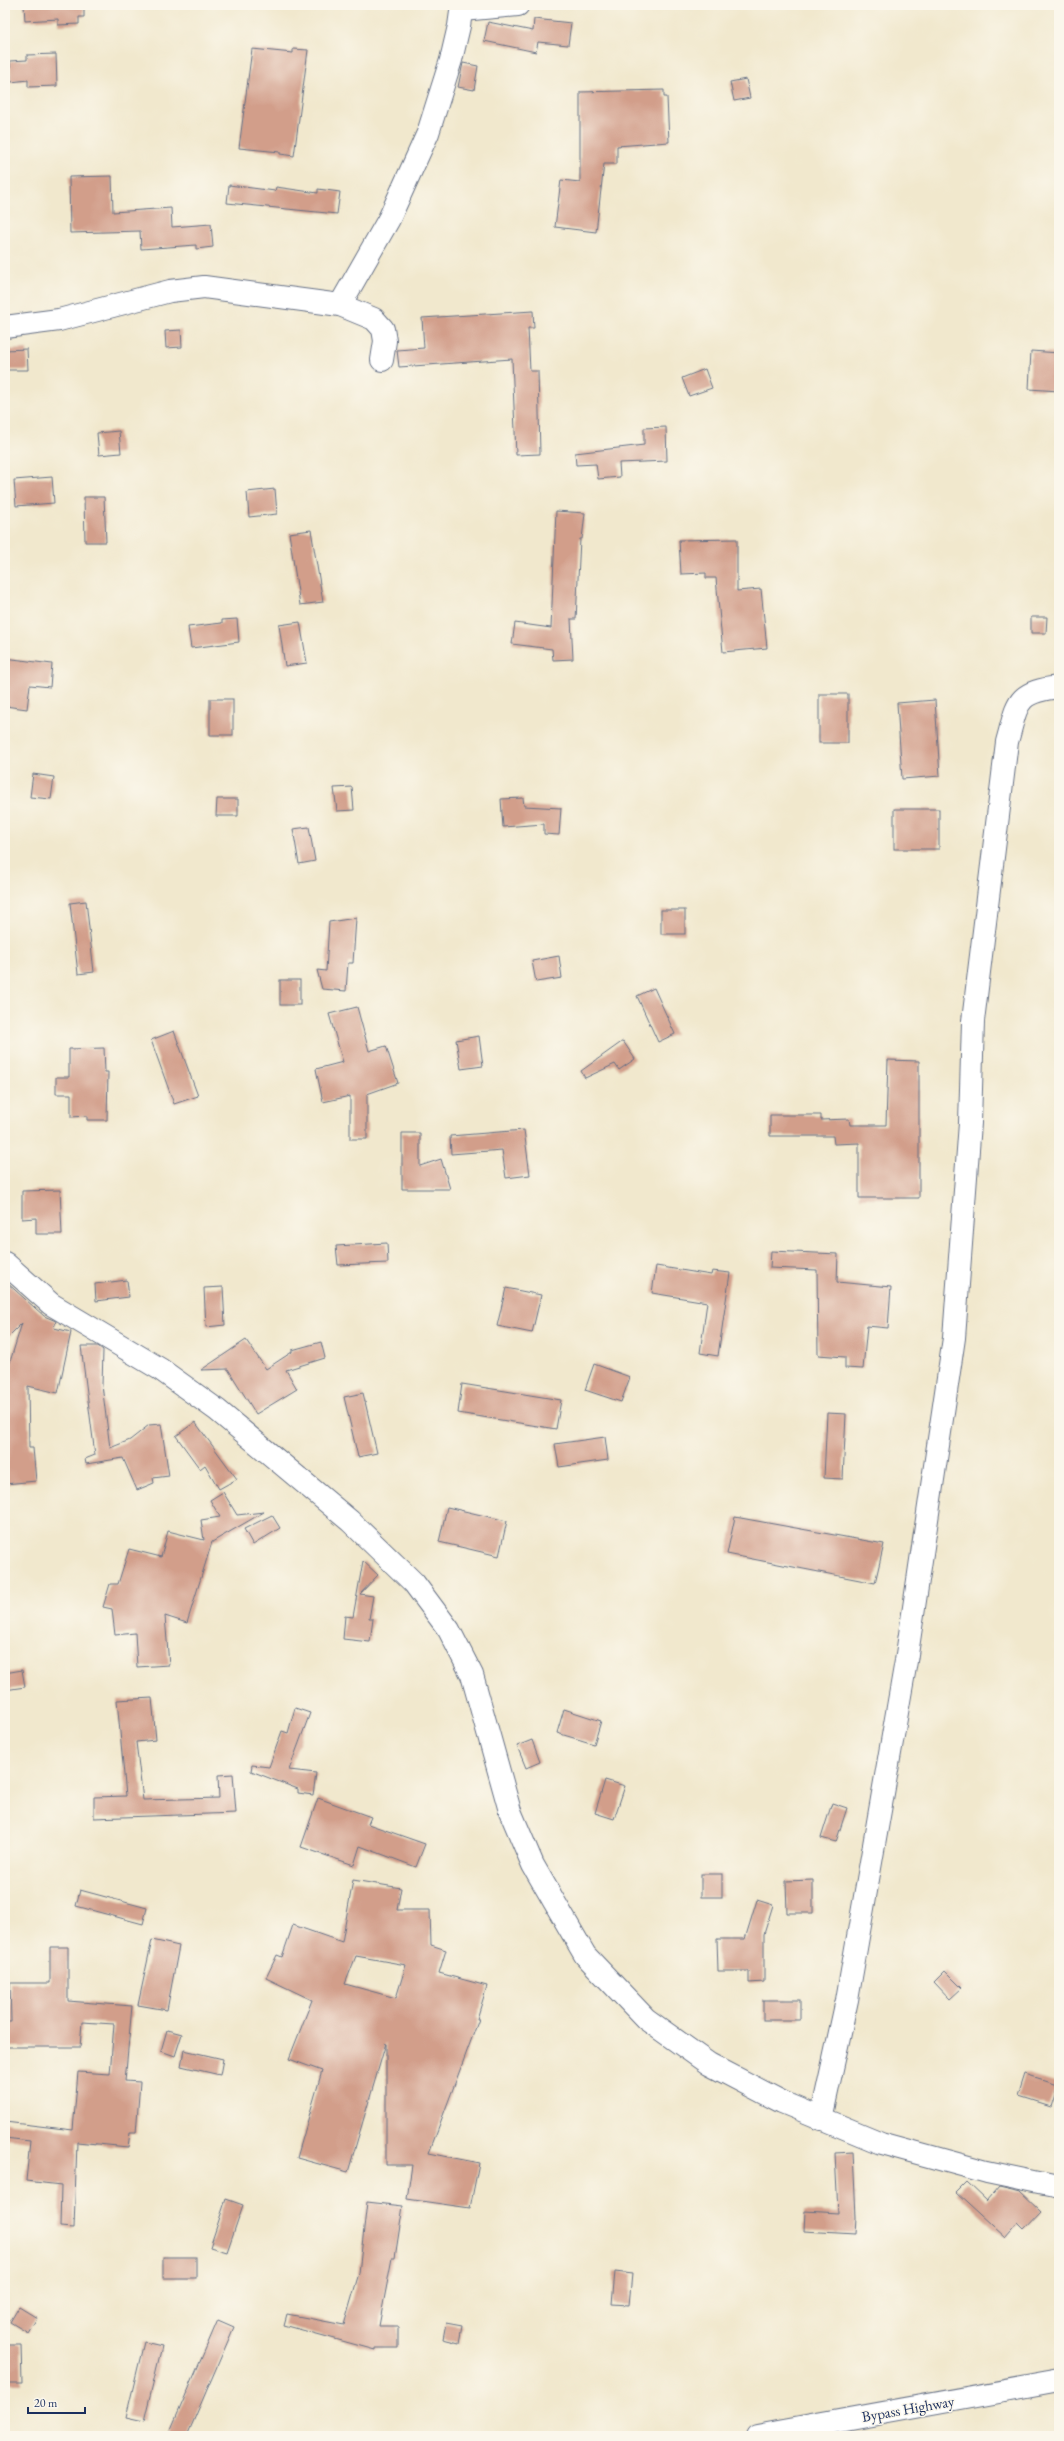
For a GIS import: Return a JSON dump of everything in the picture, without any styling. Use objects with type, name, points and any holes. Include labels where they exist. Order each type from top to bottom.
[{"type":"street","points":[[340,305],[389,219],[428,133],[451,60],[462,7],[518,5]]},
{"type":"street","points":[[5,327],[59,320],[170,291],[204,286],[340,305],[374,319],[383,329],[385,341],[382,360]]},
{"type":"street","points":[[821,2119],[847,2000],[906,1661],[954,1338],[970,1123],[973,1021],[1007,742],[1020,701],[1037,689],[1059,686]]},
{"type":"street","points":[[5,1263],[51,1304],[160,1369],[217,1410],[350,1521],[414,1582],[449,1630],[472,1675],[510,1811],[533,1865],[585,1955],[646,2018],[709,2064],[782,2102],[881,2144],[987,2172],[1059,2187]]},
{"type":"street","name":"Bypass Highway","points":[[757,2436],[1059,2381]]},
{"type":"building","points":[[24,5],[84,5],[84,17],[79,17],[79,24],[58,25],[58,19],[25,21]]},
{"type":"building","points":[[534,19],[571,23],[568,45],[538,42],[536,52],[484,41],[488,22],[533,31]]},
{"type":"building","points":[[252,49],[293,53],[293,49],[308,50],[294,156],[280,154],[280,152],[239,148]]},
{"type":"building","points":[[56,54],[57,86],[28,87],[28,80],[11,82],[10,61],[27,60],[27,55]]},
{"type":"building","points":[[463,63],[478,66],[474,90],[458,87]]},
{"type":"building","points":[[746,79],[750,98],[734,101],[730,82]]},
{"type":"building","points":[[664,90],[664,97],[667,97],[669,142],[617,146],[617,164],[604,164],[596,232],[555,227],[561,180],[580,182],[580,92]]},
{"type":"building","points":[[112,176],[113,212],[171,208],[172,227],[211,224],[213,247],[196,249],[196,245],[141,249],[140,231],[70,233],[69,177]]},
{"type":"building","points":[[229,185],[275,191],[276,187],[318,193],[318,189],[340,192],[337,214],[227,203]]},
{"type":"building","points":[[533,311],[534,328],[528,328],[530,371],[538,371],[540,454],[516,455],[512,359],[399,367],[397,350],[424,348],[422,318]]},
{"type":"building","points":[[181,330],[182,347],[166,348],[165,331]]},
{"type":"building","points":[[27,349],[28,370],[5,370],[5,350]]},
{"type":"building","points":[[1031,351],[1059,353],[1059,391],[1029,389]]},
{"type":"building","points":[[705,369],[712,388],[689,396],[682,378]]},
{"type":"building","points":[[666,427],[667,461],[619,463],[620,477],[598,479],[596,464],[576,465],[575,453],[644,445],[644,428]]},
{"type":"building","points":[[119,431],[121,453],[99,455],[97,433]]},
{"type":"building","points":[[52,477],[54,503],[16,506],[14,480]]},
{"type":"building","points":[[275,489],[277,514],[249,517],[247,492]]},
{"type":"building","points":[[84,497],[104,497],[106,542],[85,542]]},
{"type":"building","points":[[556,511],[585,513],[582,539],[580,539],[576,619],[571,619],[573,659],[553,660],[552,649],[512,644],[515,623],[551,628]]},
{"type":"building","points":[[311,530],[323,602],[300,605],[289,533]]},
{"type":"building","points":[[737,539],[737,591],[761,589],[767,648],[723,652],[716,578],[706,578],[706,573],[681,574],[679,540]]},
{"type":"building","points":[[1031,617],[1047,617],[1046,633],[1031,633]]},
{"type":"building","points":[[237,619],[239,642],[191,648],[188,627],[222,623],[222,620]]},
{"type":"building","points":[[300,622],[307,663],[285,666],[279,625]]},
{"type":"building","points":[[5,658],[52,664],[50,687],[30,685],[27,709],[5,706]]},
{"type":"building","points":[[819,694],[848,694],[848,743],[819,743]]},
{"type":"building","points":[[210,699],[233,699],[233,735],[210,735]]},
{"type":"building","points":[[935,700],[940,776],[902,779],[897,703]]},
{"type":"building","points":[[33,774],[54,777],[51,799],[30,797]]},
{"type":"building","points":[[352,787],[354,810],[337,811],[334,788]]},
{"type":"building","points":[[523,798],[524,806],[561,808],[559,835],[544,834],[544,824],[503,827],[501,799]]},
{"type":"building","points":[[217,799],[238,799],[238,816],[216,816]]},
{"type":"building","points":[[894,809],[939,809],[939,849],[894,849]]},
{"type":"building","points":[[309,827],[315,861],[299,864],[293,829]]},
{"type":"building","points":[[86,901],[94,972],[78,974],[70,903]]},
{"type":"building","points":[[661,910],[685,910],[685,934],[661,934]]},
{"type":"building","points":[[356,918],[353,963],[348,963],[346,991],[322,989],[317,970],[326,971],[329,922]]},
{"type":"building","points":[[559,956],[562,978],[536,982],[532,961]]},
{"type":"building","points":[[280,980],[300,980],[300,1005],[280,1005]]},
{"type":"building","points":[[654,988],[675,1034],[658,1042],[637,996]]},
{"type":"building","points":[[357,1007],[369,1051],[386,1046],[398,1083],[367,1094],[367,1139],[350,1139],[350,1096],[323,1102],[316,1069],[343,1062],[329,1014]]},
{"type":"building","points":[[174,1031],[198,1096],[174,1104],[151,1040]]},
{"type":"building","points":[[479,1036],[483,1066],[461,1069],[456,1040]]},
{"type":"building","points":[[623,1041],[635,1059],[619,1070],[615,1064],[585,1078],[581,1071]]},
{"type":"building","points":[[104,1048],[105,1072],[108,1072],[107,1120],[87,1120],[87,1116],[71,1117],[71,1094],[56,1094],[56,1077],[69,1077],[69,1049]]},
{"type":"building","points":[[888,1060],[919,1061],[919,1198],[859,1198],[859,1143],[834,1144],[833,1136],[770,1136],[770,1115],[821,1115],[821,1120],[849,1119],[850,1125],[886,1125]]},
{"type":"building","points":[[524,1130],[530,1175],[506,1178],[502,1150],[451,1154],[450,1136]]},
{"type":"building","points":[[402,1133],[420,1133],[420,1166],[441,1159],[450,1189],[402,1189]]},
{"type":"building","points":[[60,1190],[62,1234],[36,1234],[36,1218],[22,1219],[22,1191]]},
{"type":"building","points":[[387,1243],[388,1263],[338,1265],[336,1246]]},
{"type":"building","points":[[771,1251],[838,1254],[837,1282],[891,1287],[888,1328],[867,1326],[863,1369],[845,1368],[845,1357],[818,1355],[817,1270],[770,1268]]},
{"type":"building","points":[[656,1266],[711,1275],[712,1271],[730,1273],[718,1356],[700,1353],[707,1302],[652,1293]]},
{"type":"building","points":[[127,1280],[129,1297],[96,1301],[95,1284]]},
{"type":"building","points":[[5,1281],[44,1316],[56,1321],[54,1328],[71,1332],[58,1393],[28,1386],[29,1448],[33,1448],[36,1481],[5,1484],[5,1378],[22,1323],[5,1340]]},
{"type":"building","points":[[223,1287],[225,1325],[206,1327],[204,1288]]},
{"type":"building","points":[[506,1288],[541,1295],[532,1333],[497,1326]]},
{"type":"building","points":[[246,1340],[266,1369],[292,1352],[292,1350],[321,1342],[325,1358],[286,1370],[297,1389],[256,1414],[228,1369],[201,1370]]},
{"type":"building","points":[[81,1346],[98,1346],[103,1350],[102,1385],[110,1448],[130,1440],[149,1425],[161,1424],[169,1476],[153,1478],[154,1483],[137,1490],[123,1458],[86,1464],[85,1459],[95,1455]]},
{"type":"building","points":[[594,1364],[630,1377],[621,1402],[585,1390]]},
{"type":"building","points":[[462,1384],[561,1400],[556,1429],[458,1413]]},
{"type":"building","points":[[363,1393],[377,1453],[358,1457],[344,1397]]},
{"type":"building","points":[[827,1413],[846,1414],[843,1479],[824,1478]]},
{"type":"building","points":[[195,1422],[237,1479],[219,1489],[205,1465],[200,1469],[176,1436]]},
{"type":"building","points":[[605,1437],[608,1460],[559,1467],[555,1444]]},
{"type":"building","points":[[223,1492],[237,1515],[264,1512],[212,1542],[187,1623],[165,1616],[169,1665],[137,1667],[135,1633],[115,1635],[112,1609],[103,1607],[110,1584],[118,1584],[129,1549],[161,1557],[168,1531],[204,1540],[201,1520],[220,1517],[210,1500]]},
{"type":"building","points":[[447,1507],[507,1521],[499,1556],[439,1542]]},
{"type":"building","points":[[272,1515],[280,1528],[253,1545],[244,1529]]},
{"type":"building","points":[[735,1517],[884,1544],[875,1583],[727,1554]]},
{"type":"building","points":[[363,1561],[378,1575],[360,1594],[373,1596],[369,1619],[373,1619],[370,1642],[343,1639],[345,1616],[353,1617]]},
{"type":"building","points":[[22,1670],[25,1687],[5,1690],[5,1673]]},
{"type":"building","points":[[152,1698],[156,1740],[136,1742],[143,1800],[219,1798],[218,1775],[233,1774],[236,1813],[94,1818],[94,1797],[126,1796],[117,1700]]},
{"type":"building","points":[[295,1708],[310,1713],[289,1770],[316,1773],[313,1795],[298,1793],[298,1789],[251,1771],[252,1765],[269,1767],[282,1731],[288,1733]]},
{"type":"building","points":[[564,1709],[601,1721],[594,1744],[557,1733]]},
{"type":"building","points":[[532,1740],[540,1762],[526,1768],[517,1746]]},
{"type":"building","points":[[605,1780],[625,1786],[614,1819],[595,1813]]},
{"type":"building","points":[[318,1798],[371,1817],[368,1824],[425,1844],[416,1867],[360,1846],[354,1865],[301,1847]]},
{"type":"building","points":[[832,1803],[847,1808],[836,1842],[821,1838]]},
{"type":"building","points":[[701,1874],[722,1874],[722,1897],[701,1897]]},
{"type":"building","points":[[353,1880],[401,1888],[397,1910],[430,1910],[431,1945],[446,1950],[439,1973],[487,1986],[477,2019],[479,2019],[429,2153],[479,2163],[470,2208],[407,2199],[412,2165],[386,2165],[386,2043],[348,2172],[297,2158],[322,2071],[289,2059],[312,2000],[266,1978],[277,1955],[282,1957],[293,1925],[342,1942]],"holes":[[[356,1956],[406,1965],[396,1998],[345,1984]]]},
{"type":"building","points":[[813,1880],[813,1913],[787,1913],[786,1881]]},
{"type":"building","points":[[80,1890],[147,1908],[143,1924],[76,1906]]},
{"type":"building","points":[[757,1900],[773,1905],[764,1934],[764,1982],[749,1983],[749,1971],[718,1971],[717,1939],[745,1939]]},
{"type":"building","points":[[152,1940],[179,1946],[167,2010],[138,2005]]},
{"type":"building","points":[[50,1947],[68,1947],[68,2001],[132,2006],[125,2081],[140,2082],[136,2133],[130,2133],[128,2147],[77,2142],[74,2228],[60,2227],[61,2185],[26,2181],[30,2141],[5,2138],[5,2122],[73,2130],[78,2072],[110,2074],[114,2024],[82,2022],[80,2047],[5,2047],[5,2022],[11,2022],[10,1983],[50,1983]]},
{"type":"building","points":[[945,1971],[962,1988],[950,1999],[934,1982]]},
{"type":"building","points":[[763,2000],[800,2000],[800,2020],[763,2020]]},
{"type":"building","points":[[167,2030],[182,2034],[175,2056],[161,2051]]},
{"type":"building","points":[[184,2050],[223,2059],[220,2075],[181,2066]]},
{"type":"building","points":[[1025,2074],[1057,2084],[1050,2106],[1018,2096]]},
{"type":"building","points":[[853,2152],[856,2217],[855,2234],[804,2231],[805,2211],[838,2213],[835,2153]]},
{"type":"building","points":[[967,2182],[987,2201],[999,2187],[1021,2192],[1041,2211],[1024,2229],[1018,2223],[1005,2238],[956,2193]]},
{"type":"building","points":[[226,2199],[243,2205],[227,2252],[210,2247]]},
{"type":"building","points":[[367,2202],[403,2206],[395,2258],[392,2258],[379,2326],[398,2326],[398,2348],[375,2348],[375,2350],[284,2325],[287,2314],[344,2325],[359,2273]]},
{"type":"building","points":[[163,2257],[196,2257],[196,2278],[163,2278]]},
{"type":"building","points":[[615,2272],[632,2274],[629,2305],[612,2304]]},
{"type":"building","points":[[19,2307],[37,2318],[28,2333],[10,2322]]},
{"type":"building","points":[[218,2320],[234,2327],[187,2436],[168,2436]]},
{"type":"building","points":[[446,2323],[462,2326],[459,2343],[443,2339]]},
{"type":"building","points":[[144,2342],[162,2346],[144,2421],[126,2417]]},
{"type":"building","points":[[5,2345],[21,2345],[22,2383],[5,2383]]}]
